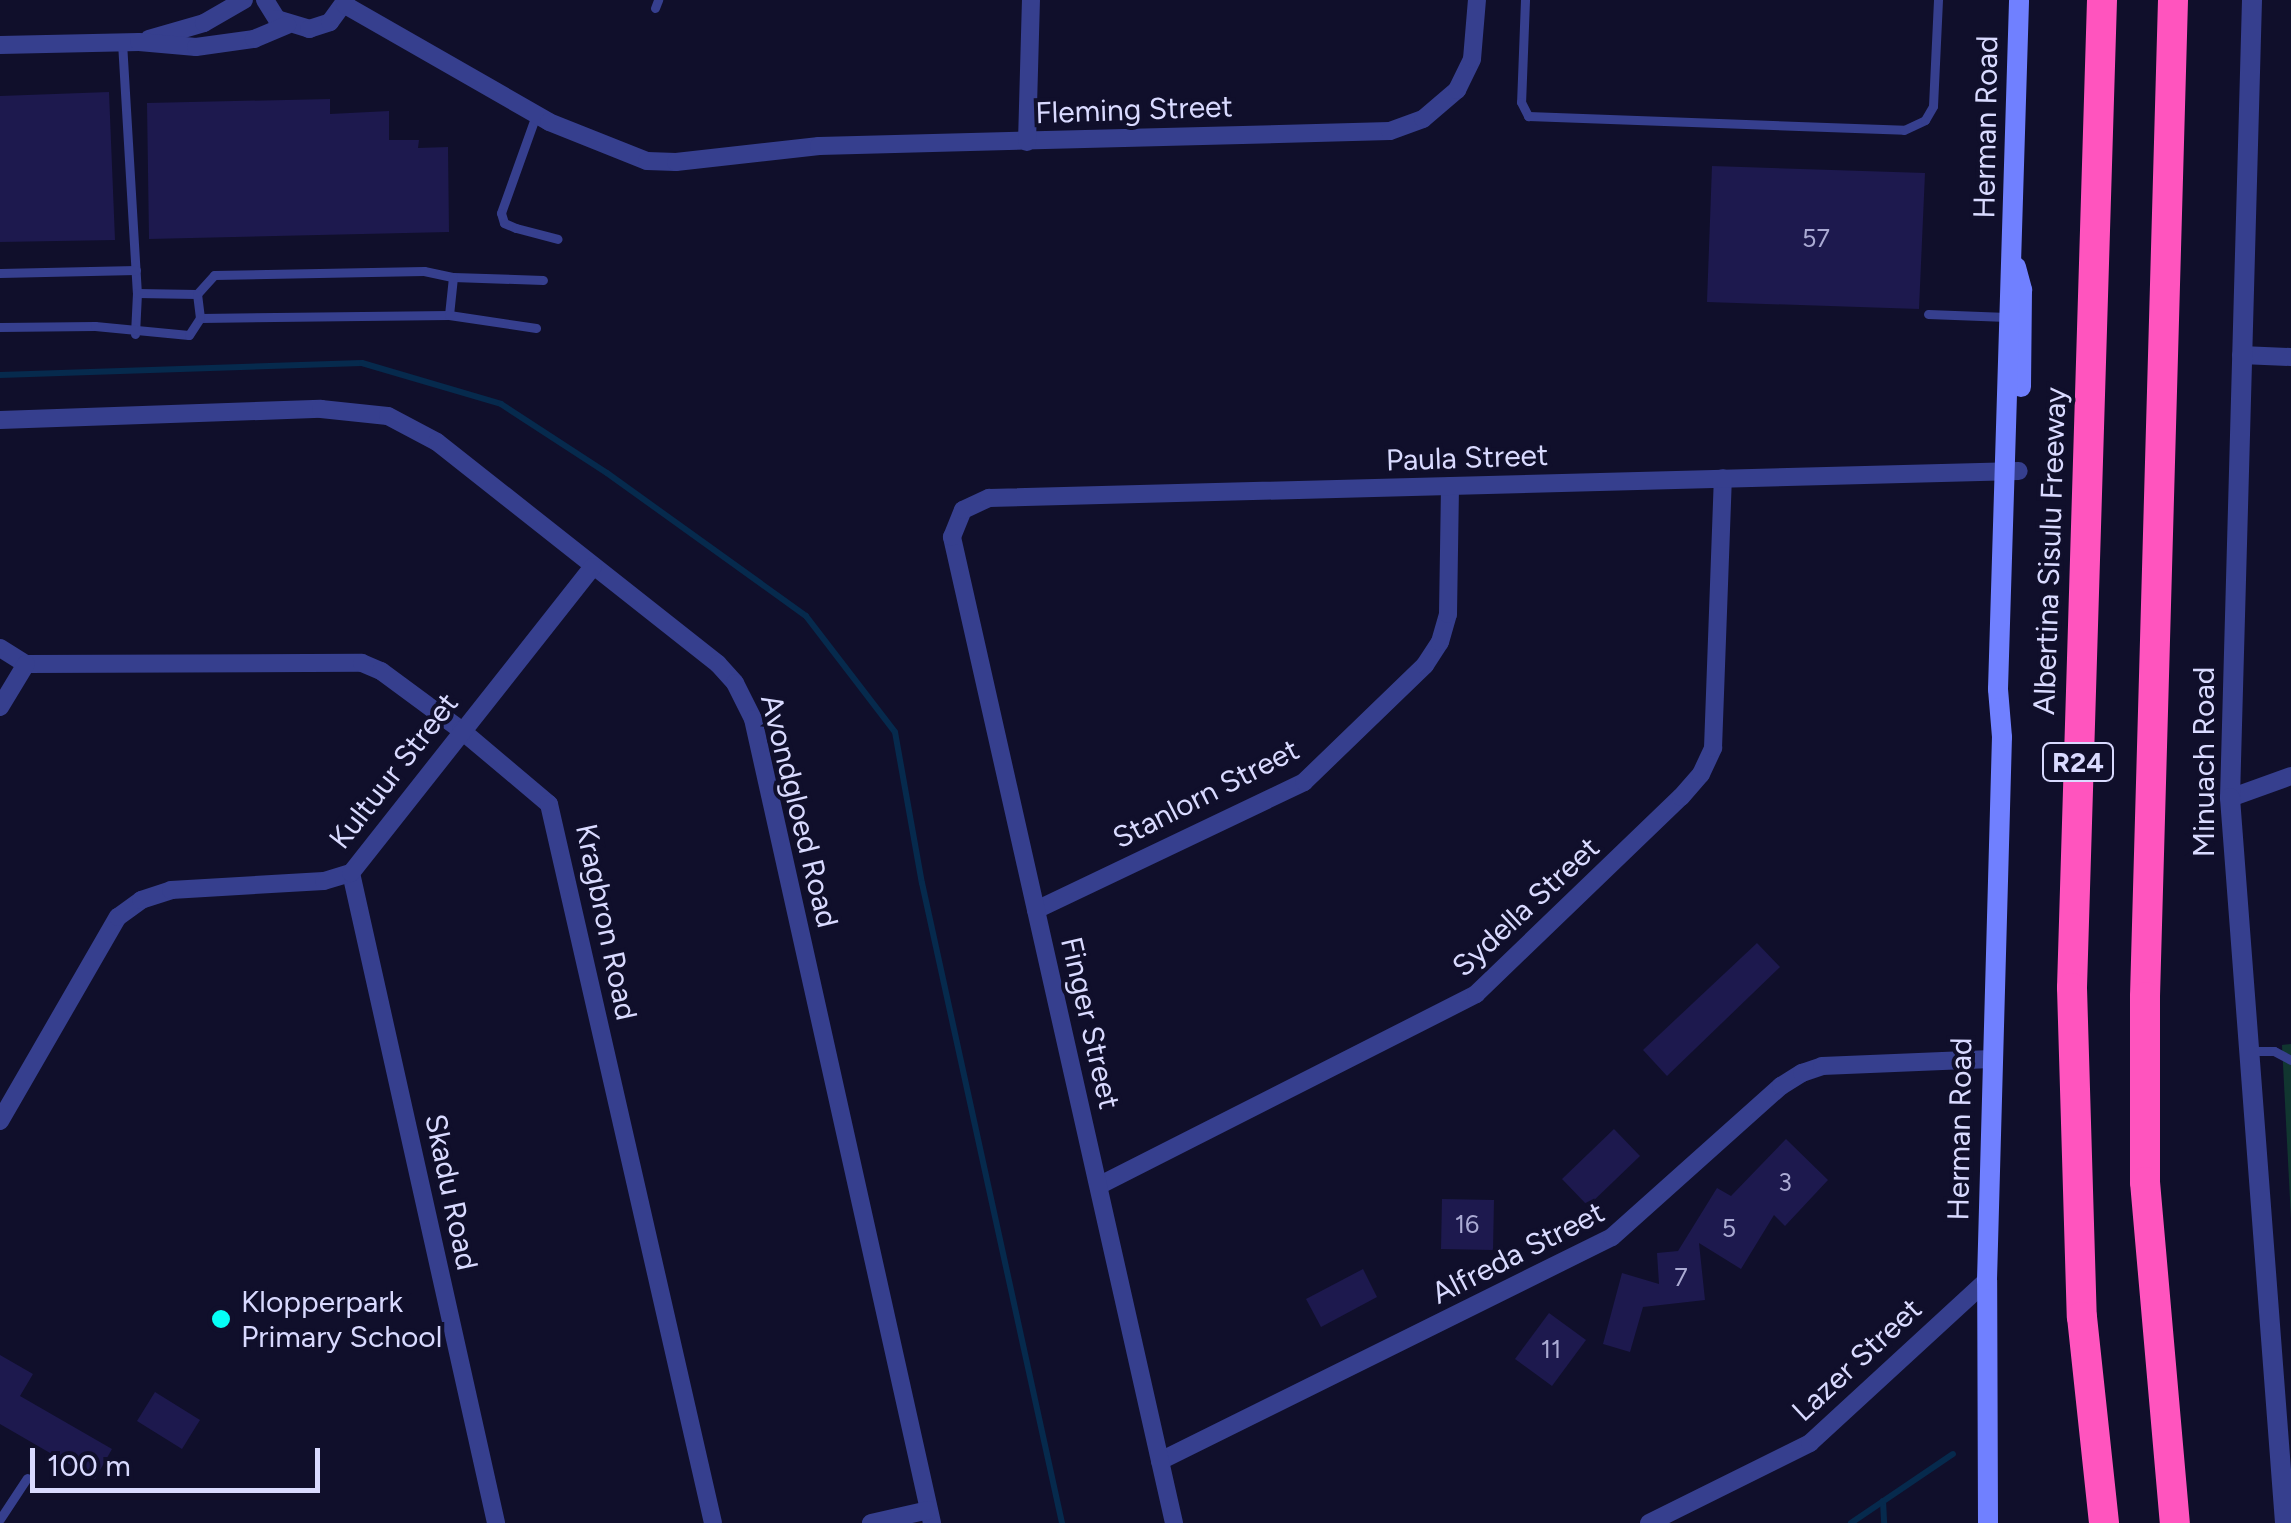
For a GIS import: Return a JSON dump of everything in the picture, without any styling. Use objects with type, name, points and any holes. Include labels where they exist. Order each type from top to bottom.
[{"type":"highway","name":"Albertina Sisulu Freeway","points":[[2102,0],[2072,988],[2082,1317],[2104,1523]]},
{"type":"highway","name":"R24","points":[[2173,0],[2144,998],[2145,1182],[2175,1523]]},
{"type":"main road","name":"Herman Road","points":[[1988,1523],[1991,1059],[2002,737],[2011,690],[2008,317],[2019,0]]},
{"type":"main road","name":"Herman Road","points":[[2012,472],[2022,290],[2013,255]]},
{"type":"street","points":[[131,42],[204,23],[244,0]]},
{"type":"street","points":[[264,0],[287,25]]},
{"type":"street","points":[[1027,142],[1030,0]]},
{"type":"street","name":"Fleming Street","points":[[346,2],[536,115],[646,160],[676,162],[819,146],[1405,128],[1439,109],[1464,78],[1476,38],[1477,0]]},
{"type":"street","name":"Minuach Road","points":[[2252,0],[2230,798],[2248,1051],[2283,1391],[2284,1523]]},
{"type":"street","points":[[0,44],[131,42],[196,48],[254,39],[287,25],[320,27],[346,2]]},
{"type":"street","points":[[2241,355],[2291,357]]},
{"type":"street","name":"Avondgloed Road","points":[[2,420],[321,410],[376,413],[413,426],[436,442],[718,664],[741,692],[753,720],[931,1516]]},
{"type":"street","name":"Paula Street","points":[[952,536],[963,510],[988,498],[2012,472]]},
{"type":"street","name":"Sydella Street","points":[[1100,1185],[1476,994],[1680,797],[1700,774],[1713,748],[1723,478]]},
{"type":"street","name":"Stanlorn Street","points":[[1036,910],[1304,782],[1424,665],[1440,642],[1448,614],[1450,486]]},
{"type":"street","name":"Finger Street","points":[[952,536],[1174,1523]]},
{"type":"street","name":"Kultuur Street","points":[[0,1121],[118,917],[128,908],[171,890],[324,881],[350,872],[593,567]]},
{"type":"street","points":[[0,648],[26,664],[0,707]]},
{"type":"street","name":"Kragbron Road","points":[[26,664],[353,661],[380,671],[461,730],[541,796],[553,814],[713,1523]]},
{"type":"street","points":[[2230,798],[2291,776]]},
{"type":"street","name":"Skadu Road","points":[[350,872],[496,1523]]},
{"type":"street","name":"Alfreda Street","points":[[1160,1460],[1598,1246],[1634,1222],[1781,1086],[1802,1073],[1822,1066],[1991,1059]]},
{"type":"street","name":"Lazer Street","points":[[1649,1523],[1810,1443],[1987,1280]]},
{"type":"street","points":[[871,1523],[931,1516]]},
{"type":"lane","points":[[1524,0],[1521,102],[1528,116],[1885,130],[1913,127],[1932,112],[1938,0]]},
{"type":"lane","points":[[131,42],[138,293],[135,334]]},
{"type":"lane","points":[[536,115],[500,213],[504,223],[558,238]]},
{"type":"lane","points":[[0,272],[136,270]]},
{"type":"lane","points":[[0,327],[95,326],[135,334],[188,335],[200,318],[197,294],[214,275],[424,271],[453,278],[542,280]]},
{"type":"lane","points":[[450,314],[453,278]]},
{"type":"lane","points":[[138,293],[197,294]]},
{"type":"lane","points":[[200,318],[450,314],[536,328]]},
{"type":"lane","points":[[1928,314],[2008,317]]},
{"type":"lane","points":[[2248,1051],[2274,1050],[2291,1060]]},
{"type":"lane","points":[[0,1519],[27,1478]]},
{"type":"green space","points":[[2291,1044],[2291,1219],[2282,1045]]},
{"type":"building","points":[[109,92],[115,240],[0,242],[0,96]]},
{"type":"building","points":[[330,99],[330,114],[389,111],[389,140],[419,140],[418,148],[448,147],[449,232],[149,239],[147,103]]},
{"type":"building","points":[[1712,166],[1925,173],[1919,309],[1707,302]]},
{"type":"building","points":[[1757,943],[1780,967],[1667,1076],[1643,1050]]},
{"type":"building","points":[[1614,1129],[1640,1156],[1588,1206],[1562,1179]]},
{"type":"building","points":[[1786,1139],[1828,1180],[1785,1226],[1774,1215],[1741,1269],[1699,1243],[1705,1300],[1643,1307],[1630,1352],[1603,1344],[1622,1273],[1659,1284],[1657,1253],[1678,1251],[1717,1188],[1731,1196]]},
{"type":"building","points":[[1442,1199],[1494,1200],[1493,1250],[1441,1249]]},
{"type":"building","points":[[1363,1269],[1377,1297],[1321,1327],[1306,1299]]},
{"type":"building","points":[[1549,1313],[1586,1340],[1552,1386],[1515,1359]]},
{"type":"building","points":[[0,1355],[33,1374],[20,1396],[112,1449],[95,1479],[0,1424]]},
{"type":"building","points":[[155,1392],[200,1420],[182,1449],[137,1421]]},
{"type":"waterway","points":[[0,375],[362,363],[501,404],[607,473],[806,616],[895,732],[922,883],[1062,1523]]},
{"type":"waterway","points":[[1851,1523],[1953,1454]]},
{"type":"waterway","points":[[1883,1501],[1884,1523]]},
{"type":"place","name":"Klopperpark Primary School","points":[[221,1319]]}]
